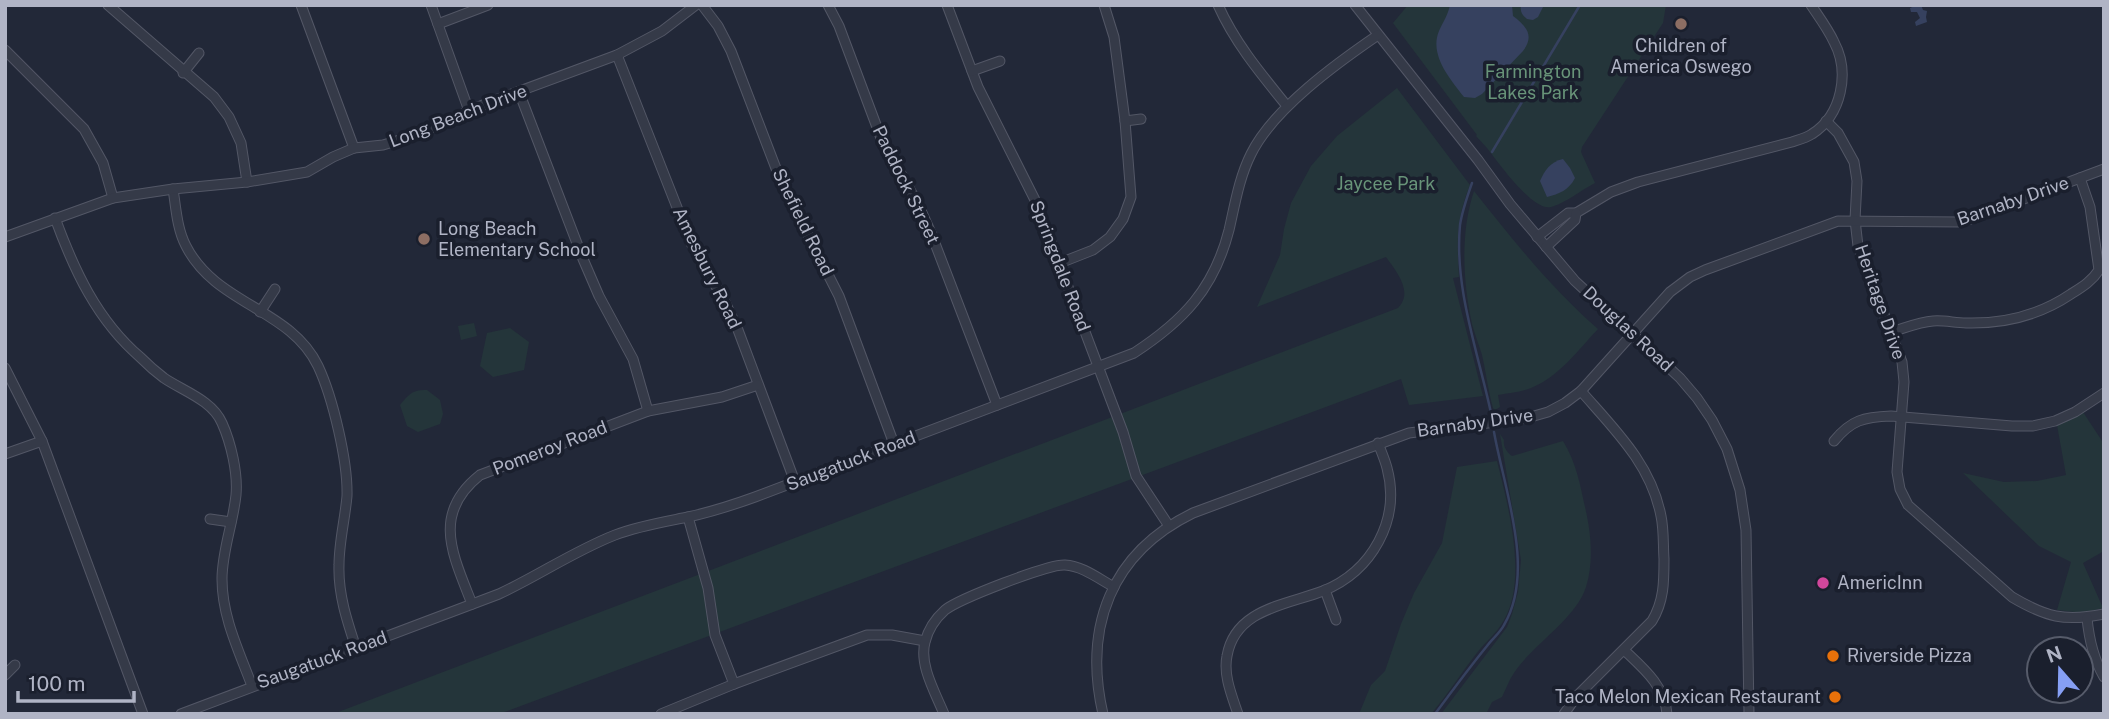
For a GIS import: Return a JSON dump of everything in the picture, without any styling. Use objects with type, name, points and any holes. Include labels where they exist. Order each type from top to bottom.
[{"type":"street","points":[[108,5],[183,73],[214,97],[229,117],[241,143],[247,183]]},
{"type":"street","points":[[301,5],[354,148]]},
{"type":"street","points":[[431,5],[469,111]]},
{"type":"street","points":[[438,24],[488,5]]},
{"type":"street","name":"Long Beach Drive","points":[[5,237],[113,198],[173,189],[247,183],[307,172],[354,148],[383,145],[412,136],[469,111],[617,55],[662,30],[696,5]]},
{"type":"street","name":"Shefield Road","points":[[702,5],[726,40],[782,184],[839,296],[894,444]]},
{"type":"street","name":"Paddock Street","points":[[828,5],[838,24],[881,138],[931,233],[997,405]]},
{"type":"street","name":"Springdale Road","points":[[947,5],[987,106],[1024,176],[1060,264],[1130,452],[1136,476],[1169,526]]},
{"type":"street","points":[[1060,264],[1093,250],[1111,237],[1123,219],[1131,197],[1114,37],[1104,5]]},
{"type":"street","points":[[1218,5],[1239,44],[1287,106]]},
{"type":"street","name":"Douglas Road","points":[[1355,5],[1537,237],[1590,296],[1680,378],[1703,406],[1721,436],[1737,478],[1746,530],[1749,714]]},
{"type":"street","points":[[1537,237],[1568,213],[1576,213],[1611,192],[1638,182],[1792,142],[1813,134],[1826,121],[1839,97],[1842,70],[1835,43],[1811,5]]},
{"type":"street","name":"Saugatuck Road","points":[[181,714],[523,583],[571,555],[617,534],[725,508],[1134,353],[1164,332],[1191,307],[1208,283],[1228,232],[1238,187],[1251,152],[1261,135],[1287,106],[1378,35]]},
{"type":"street","points":[[5,50],[84,129],[103,163],[113,198]]},
{"type":"street","points":[[183,73],[200,53]]},
{"type":"street","name":"Amesbury Road","points":[[617,55],[691,243],[729,310],[795,482]]},
{"type":"street","points":[[972,71],[1000,61]]},
{"type":"street","points":[[519,92],[587,268],[632,356],[648,411]]},
{"type":"street","points":[[1125,121],[1141,119]]},
{"type":"street","name":"Heritage Drive","points":[[1826,121],[1838,133],[1854,162],[1858,246],[1902,362],[1905,382],[1897,481],[1903,498],[2012,597],[2043,614],[2061,618],[2087,618],[2104,614]]},
{"type":"street","name":"Barnaby Drive","points":[[1103,714],[1097,684],[1096,652],[1101,618],[1114,587],[1135,556],[1169,526],[1194,513],[1409,433],[1527,418],[1548,412],[1581,391],[1670,292],[1698,274],[1824,225],[1855,220],[1962,222],[2104,169]]},
{"type":"street","points":[[1891,332],[1935,321],[1998,322],[2032,314],[2062,300],[2092,280],[2099,270],[2090,207],[2080,178]]},
{"type":"street","points":[[173,189],[181,234],[199,267],[219,287],[288,329],[305,346],[317,364],[330,396],[346,478],[339,584],[345,617],[356,648]]},
{"type":"street","points":[[1546,247],[1575,220],[1576,213]]},
{"type":"street","points":[[55,218],[70,259],[87,293],[107,322],[140,358],[164,377],[197,397],[217,414],[223,424],[236,491],[223,563],[223,598],[252,686]]},
{"type":"street","points":[[260,312],[275,289]]},
{"type":"street","points":[[5,368],[42,440],[143,714]]},
{"type":"street","name":"Pomeroy Road","points":[[472,604],[454,556],[449,532],[452,512],[462,491],[480,475],[648,411],[722,397],[758,385]]},
{"type":"street","points":[[1564,714],[1576,697],[1652,621],[1662,599],[1664,576],[1662,517],[1653,486],[1629,445],[1581,391]]},
{"type":"street","points":[[1834,441],[1845,428],[1873,416],[2033,426],[2055,421],[2075,412],[2104,393]]},
{"type":"street","points":[[5,454],[42,440]]},
{"type":"street","points":[[1238,714],[1226,665],[1227,654],[1235,634],[1242,625],[1257,614],[1325,590],[1346,579],[1372,553],[1383,534],[1389,512],[1390,487],[1387,468],[1378,443]]},
{"type":"street","points":[[688,517],[708,588],[715,635],[734,684]]},
{"type":"street","points":[[210,519],[230,522]]},
{"type":"street","points":[[944,714],[924,660],[926,641],[934,623],[948,608],[1049,567],[1074,567],[1114,587]]},
{"type":"street","points":[[1325,590],[1336,620]]},
{"type":"street","points":[[2087,618],[2091,646],[2097,666],[2104,677]]},
{"type":"street","points":[[661,714],[867,635],[892,635],[926,641]]},
{"type":"street","points":[[1624,650],[1652,677],[1666,705],[1667,714]]},
{"type":"street","points":[[5,675],[15,665]]},
{"type":"green space","name":"Farmington Lakes Park","points":[[1408,5],[1666,5],[1663,23],[1582,147],[1581,152],[1595,183],[1551,207],[1535,202],[1526,194],[1476,136],[1393,23]]},
{"type":"green space","name":"Jaycee Park","points":[[1397,88],[1470,185],[1458,231],[1459,277],[1453,278],[1483,396],[1409,405],[1401,379],[499,714],[333,714],[1398,308],[1404,289],[1386,257],[1257,307],[1280,255],[1291,203],[1311,166],[1337,136]]},
{"type":"green space","points":[[1474,191],[1548,280],[1598,329],[1551,377],[1527,389],[1498,395],[1500,407],[1495,410],[1472,324],[1467,291],[1465,240]]},
{"type":"green space","points":[[474,323],[477,336],[461,340],[458,326]]},
{"type":"green space","points":[[510,328],[529,342],[524,370],[493,377],[480,366],[487,333]]},
{"type":"green space","points":[[427,390],[440,400],[443,414],[440,424],[418,432],[407,426],[400,405],[411,393]]},
{"type":"green space","points":[[2083,412],[2104,444],[2104,551],[2083,563],[2103,608],[2083,613],[2057,610],[2071,562],[2039,546],[1963,473],[2004,482],[2037,481],[2066,475],[2057,425]]},
{"type":"green space","points":[[1500,434],[1512,456],[1563,441],[1577,473],[1587,517],[1591,547],[1586,587],[1573,610],[1531,652],[1512,676],[1502,697],[1492,702],[1486,714],[1441,714],[1507,627],[1518,592],[1521,560]]},
{"type":"green space","points":[[1497,461],[1514,542],[1515,563],[1515,584],[1504,620],[1431,714],[1359,714],[1371,685],[1385,671],[1414,593],[1442,543],[1457,467]]},
{"type":"water","points":[[1450,5],[1512,5],[1513,16],[1522,23],[1529,36],[1523,51],[1475,98],[1464,97],[1447,75],[1439,58],[1437,40]]},
{"type":"water","points":[[1521,5],[1544,5],[1538,17],[1533,20],[1523,15]]},
{"type":"water","points":[[1917,5],[1927,11],[1927,22],[1916,26],[1915,22],[1920,18],[1917,12],[1911,12],[1910,8]]},
{"type":"water","points":[[1563,159],[1575,178],[1563,191],[1547,197],[1540,181],[1548,167]]},
{"type":"waterway","points":[[1492,152],[1580,5]]},
{"type":"waterway","points":[[1472,183],[1460,225],[1460,272],[1468,320],[1491,413]]},
{"type":"waterway","points":[[1435,714],[1502,628],[1513,604],[1518,555],[1494,432]]},
{"type":"place","name":"Children of America Oswego","points":[[1681,24]]},
{"type":"place","name":"Long Beach Elementary School","points":[[424,239]]},
{"type":"place","name":"AmericInn","points":[[1823,583]]},
{"type":"place","name":"Riverside Pizza","points":[[1833,656]]},
{"type":"place","name":"Taco Melon Mexican Restaurant","points":[[1835,697]]}]
